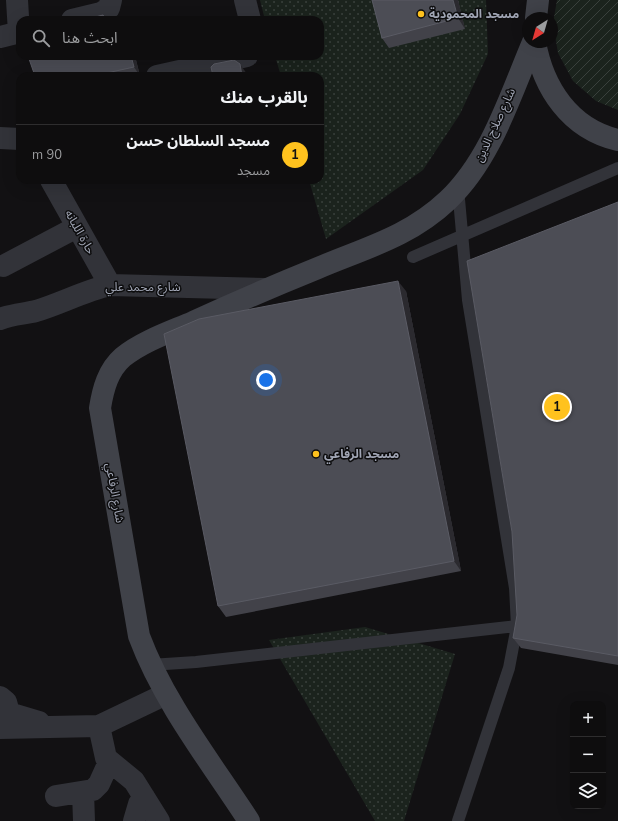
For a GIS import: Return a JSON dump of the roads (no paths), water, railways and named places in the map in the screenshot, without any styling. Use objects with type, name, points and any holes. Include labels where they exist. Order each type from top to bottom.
[{"type":"main road","name":"شارع صلاح الدين","points":[[319,267],[378,246],[416,226],[448,200],[475,168],[495,130],[531,48]]},
{"type":"main road","points":[[535,48],[539,65],[550,89],[566,110],[587,127],[610,138],[618,140]]},
{"type":"main road","name":"شارع الرفاعي","points":[[249,821],[166,694],[150,665],[139,636],[100,408],[103,389],[110,372],[123,358],[150,341],[319,267]]},
{"type":"street","points":[[17,0],[18,16]]},
{"type":"street","points":[[245,0],[249,16]]},
{"type":"street","points":[[89,16],[101,13],[110,4]]},
{"type":"street","points":[[0,37],[16,33]]},
{"type":"street","points":[[175,72],[229,60]]},
{"type":"street","points":[[0,138],[16,139]]},
{"type":"street","name":"حارة اللبانه","points":[[53,184],[110,285]]},
{"type":"street","points":[[3,266],[77,227]]},
{"type":"street","name":"شارع محمد علي","points":[[0,319],[12,314],[35,311],[89,290],[110,285],[266,289]]},
{"type":"street","points":[[0,728],[99,726],[166,694]]},
{"type":"street","points":[[0,697],[6,702],[9,712],[55,728]]},
{"type":"street","points":[[99,726],[104,754],[109,762],[130,777],[160,821]]},
{"type":"street","points":[[56,796],[84,792],[96,787],[109,762]]},
{"type":"street","points":[[84,792],[84,821]]},
{"type":"street","points":[[134,821],[139,804],[144,797]]},
{"type":"lane","points":[[413,257],[618,168]]},
{"type":"lane","points":[[458,188],[468,300],[515,588],[517,626],[509,668],[458,821]]},
{"type":"lane","points":[[150,665],[196,662],[517,626]]},
{"type":"place","name":"مسجد المحمودية","points":[[421,14]]},
{"type":"place","name":"مسجد السلطان حسن","points":[[557,407]]},
{"type":"place","name":"مسجد الرفاعي","points":[[316,454]]}]
